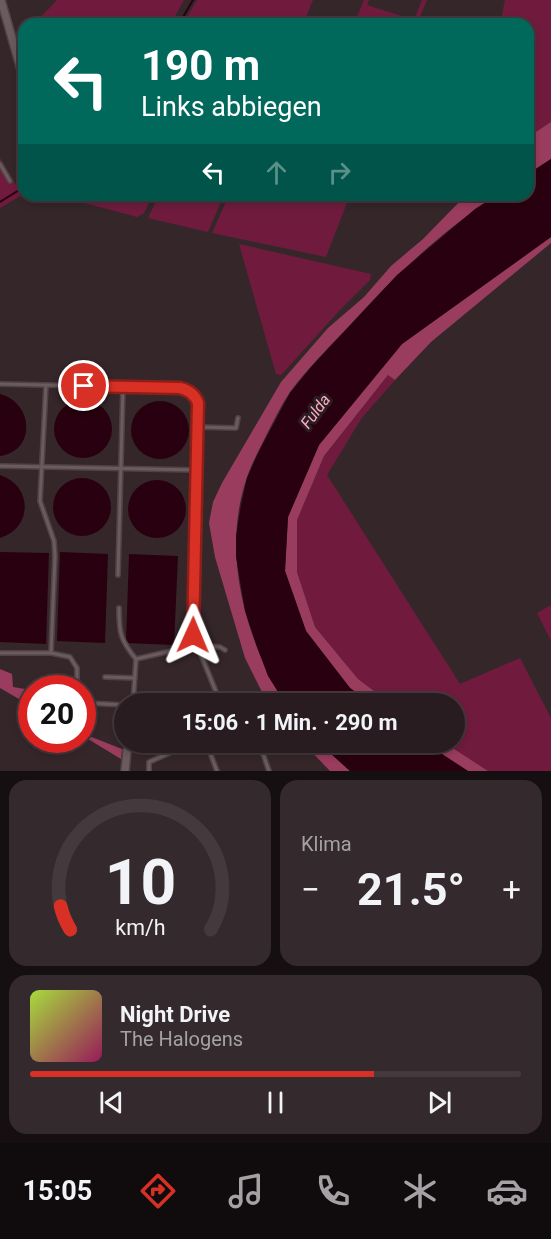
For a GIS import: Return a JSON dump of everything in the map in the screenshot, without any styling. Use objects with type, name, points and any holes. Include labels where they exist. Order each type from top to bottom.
[{"type":"street","points":[[1,0],[3,20],[18,63]]},
{"type":"street","points":[[125,771],[127,753]]},
{"type":"lane","points":[[0,164],[10,181]]},
{"type":"lane","points":[[0,384],[123,386],[187,390],[196,397],[198,427],[193,635],[217,693]]},
{"type":"lane","points":[[46,385],[40,501],[54,541],[51,653]]},
{"type":"lane","points":[[118,575],[123,386]]},
{"type":"lane","points":[[198,427],[236,428],[237,418]]},
{"type":"lane","points":[[0,466],[197,470]]},
{"type":"lane","points":[[119,608],[119,632],[125,646],[136,659],[133,693]]},
{"type":"lane","points":[[136,659],[197,645],[220,647],[225,650]]},
{"type":"lane","points":[[0,653],[65,655],[73,660],[77,668],[77,675]]},
{"type":"lane","points":[[105,677],[135,678]]},
{"type":"lane","points":[[96,703],[114,704]]},
{"type":"lane","points":[[149,771],[149,762],[170,753]]},
{"type":"lane","points":[[210,753],[217,771]]},
{"type":"lane","points":[[263,753],[269,771]]},
{"type":"shaded area","points":[[57,0],[184,0],[174,18],[40,18]]},
{"type":"shaded area","points":[[197,0],[313,0],[306,18],[186,18]]},
{"type":"shaded area","points":[[364,0],[369,0],[367,5],[408,18],[356,18]]},
{"type":"shaded area","points":[[422,0],[427,0],[420,18],[415,18]]},
{"type":"shaded area","points":[[505,0],[551,0],[551,122],[534,133],[534,18],[501,18]]},
{"type":"shaded area","points":[[551,122],[551,159],[534,170],[534,133]]},
{"type":"shaded area","points":[[0,158],[18,188],[18,197],[0,208]]},
{"type":"shaded area","points":[[79,201],[150,201],[144,213],[137,217]]},
{"type":"shaded area","points":[[156,201],[221,201],[208,232],[148,218]]},
{"type":"shaded area","points":[[226,201],[348,201],[326,257],[212,233]]},
{"type":"shaded area","points":[[460,201],[488,201],[419,255],[312,366],[290,392],[257,454],[249,472],[240,506],[236,535],[241,594],[259,651],[279,693],[262,693],[245,658],[215,557],[209,523],[213,502],[281,382],[328,328],[364,297],[391,266],[423,239]]},
{"type":"shaded area","points":[[551,237],[551,243],[431,342],[395,380],[388,375],[324,456],[297,520],[297,572],[315,627],[358,679],[377,693],[357,693],[350,688],[306,631],[285,571],[288,517],[319,445],[402,344]]},
{"type":"shaded area","points":[[239,244],[371,274],[370,280],[281,375],[276,374]]},
{"type":"shaded area","points":[[389,374],[395,380],[361,419],[327,475],[460,684],[520,658],[551,718],[551,771],[488,771],[460,753],[465,753],[465,693],[377,693],[358,679],[315,627],[297,572],[297,520],[324,456]]},
{"type":"shaded area","points":[[551,605],[551,641],[537,613]]},
{"type":"shaded area","points":[[0,669],[12,674],[13,687],[18,688],[18,698],[0,688]]},
{"type":"shaded area","points":[[96,739],[114,746],[114,753],[122,753],[121,759],[96,744]]},
{"type":"shaded area","points":[[313,753],[330,753],[350,771],[330,771]]},
{"type":"shaded area","points":[[440,753],[460,753],[488,771],[468,771]]},
{"type":"water","name":"Fulda","points":[[551,159],[551,237],[402,344],[319,445],[288,517],[285,571],[306,631],[350,688],[357,693],[279,693],[268,676],[245,611],[236,557],[236,536],[241,505],[247,478],[259,451],[290,393],[312,366],[397,275],[488,201],[534,201],[534,170]]},
{"type":"water","points":[[0,394],[11,399],[19,407],[26,427],[25,437],[20,445],[12,452],[0,456]]},
{"type":"water","points":[[83,400],[94,402],[107,413],[112,429],[110,440],[99,453],[83,458],[72,456],[59,445],[54,429],[56,418],[67,405]]},
{"type":"water","points":[[160,401],[176,406],[184,414],[189,430],[184,446],[176,454],[160,459],[144,454],[136,446],[131,430],[136,414],[144,406]]},
{"type":"water","points":[[0,475],[11,480],[19,488],[25,507],[19,525],[11,533],[0,538]]},
{"type":"water","points":[[82,478],[93,480],[106,491],[111,507],[109,518],[98,531],[82,536],[71,534],[58,523],[53,507],[55,496],[66,483]]},
{"type":"water","points":[[157,480],[168,482],[181,493],[186,509],[184,520],[173,533],[157,538],[146,536],[133,525],[128,509],[130,498],[141,485]]},
{"type":"water","points":[[0,552],[49,553],[46,644],[0,642]]},
{"type":"water","points":[[60,552],[108,554],[105,643],[57,641]]},
{"type":"water","points":[[129,554],[178,556],[174,645],[126,643]]},
{"type":"water","points":[[330,753],[440,753],[468,771],[350,771]]},
{"type":"waterway","points":[[182,18],[193,0]]},
{"type":"waterway","points":[[0,202],[18,191]]},
{"type":"route","points":[[84,386],[180,388],[196,397],[198,403],[193,635]]}]
